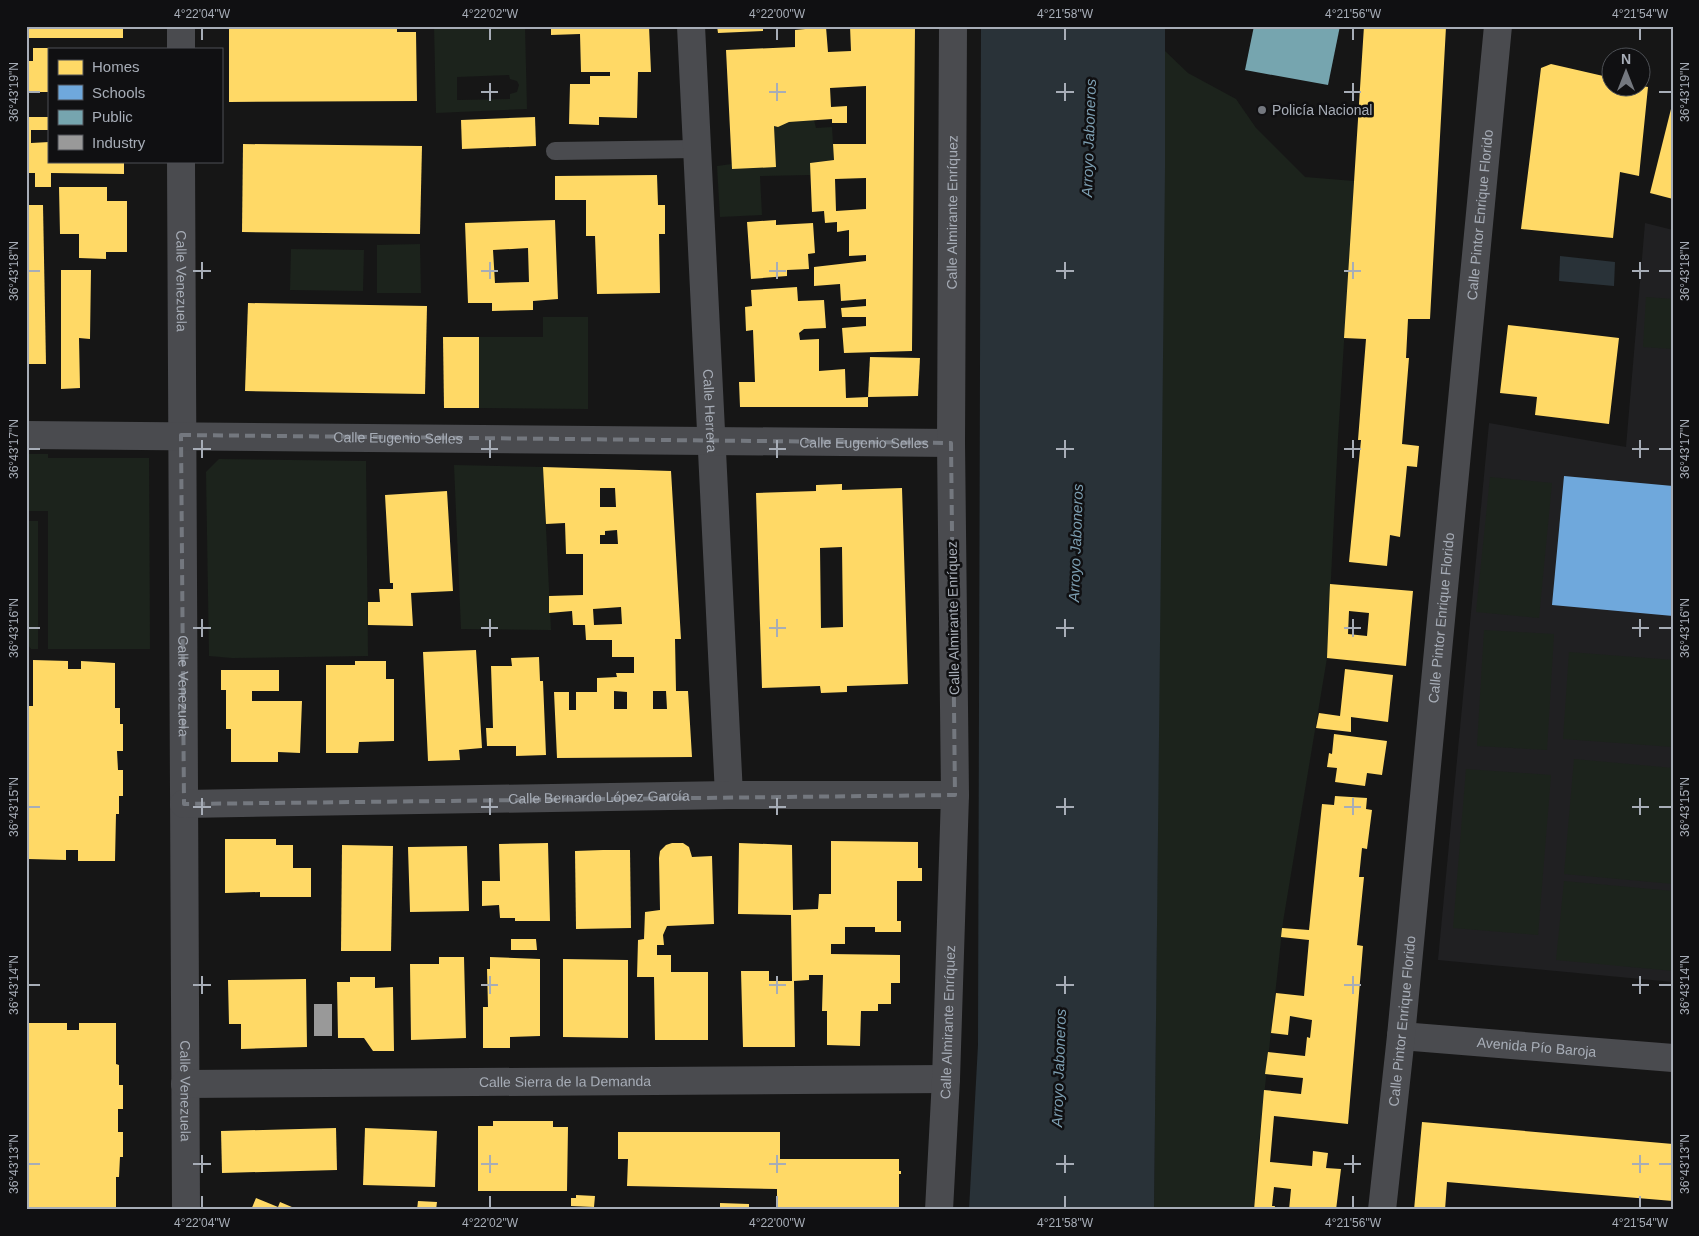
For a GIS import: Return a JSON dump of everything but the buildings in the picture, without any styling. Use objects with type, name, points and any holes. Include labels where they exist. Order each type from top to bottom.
[{"type":"street","points":[[181,26],[181,48]]},
{"type":"street","name":"Calle Herrera","points":[[691,26],[728,794]]},
{"type":"street","name":"Calle Almirante Enríquez","points":[[939,1210],[946,1079],[955,794],[951,443],[953,26]]},
{"type":"street","name":"Calle Pintor Enrique Florido","points":[[1382,1210],[1498,26]]},
{"type":"street","name":"Calle Venezuela","points":[[181,162],[186,1210]]},
{"type":"street","name":"Calle Eugenio Selles","points":[[26,435],[951,443]]},
{"type":"street","name":"Calle Bernardo López García","points":[[184,804],[728,794],[955,794]]},
{"type":"street","name":"Avenida Pío Baroja","points":[[1400,1036],[1673,1058]]},
{"type":"street","name":"Calle Sierra de la Demanda","points":[[185,1084],[946,1079]]},
{"type":"lane","points":[[555,151],[697,149]]},
{"type":"highlighted area","points":[[181,435],[951,443],[955,795],[184,804]]},
{"type":"shaded area","points":[[434,26],[525,26],[527,109],[436,113]],"holes":[[[509,75],[510,79],[517,81],[519,85],[517,92],[510,94],[510,99],[457,100],[457,77]]]},
{"type":"shaded area","points":[[1165,51],[1188,73],[1236,99],[1256,128],[1305,177],[1354,181],[1327,658],[1283,922],[1257,1160],[1254,1210],[1154,1210]]},
{"type":"shaded area","points":[[814,120],[816,128],[832,127],[834,160],[810,163],[810,175],[760,176],[762,215],[720,217],[717,166],[732,164],[776,167],[774,126],[778,127],[789,122]]},
{"type":"shaded area","points":[[1645,223],[1673,230],[1673,982],[1438,960],[1489,423],[1626,447]]},
{"type":"shaded area","points":[[420,244],[421,293],[377,293],[377,245]]},
{"type":"shaded area","points":[[291,249],[364,250],[363,291],[290,290]]},
{"type":"shaded area","points":[[1646,297],[1673,299],[1673,349],[1643,347]]},
{"type":"shaded area","points":[[543,317],[588,317],[588,409],[479,408],[479,337],[543,337]]},
{"type":"shaded area","points":[[26,454],[48,454],[48,458],[149,458],[150,649],[48,649],[48,511],[26,511]]},
{"type":"shaded area","points":[[219,459],[366,461],[368,656],[232,658],[209,656],[206,472]]},
{"type":"shaded area","points":[[454,465],[543,467],[551,630],[461,629]]},
{"type":"shaded area","points":[[1490,477],[1552,483],[1539,618],[1476,612]]},
{"type":"shaded area","points":[[26,521],[38,521],[38,649],[31,649],[26,642]]},
{"type":"shaded area","points":[[1484,630],[1554,634],[1547,750],[1477,746]]},
{"type":"shaded area","points":[[1569,652],[1673,660],[1673,747],[1563,739]]},
{"type":"shaded area","points":[[1574,759],[1673,768],[1673,884],[1564,874]]},
{"type":"shaded area","points":[[1466,769],[1551,775],[1538,935],[1453,928]]},
{"type":"shaded area","points":[[1564,881],[1673,891],[1673,971],[1556,960]]},
{"type":"water","name":"Arroyo Jaboneros","points":[[981,26],[1165,26],[1154,1210],[969,1210],[978,1045]]},
{"type":"water","points":[[1560,256],[1615,262],[1614,286],[1559,281]]},
{"type":"place","name":"Policía Nacional","points":[[1262,110]]}]
